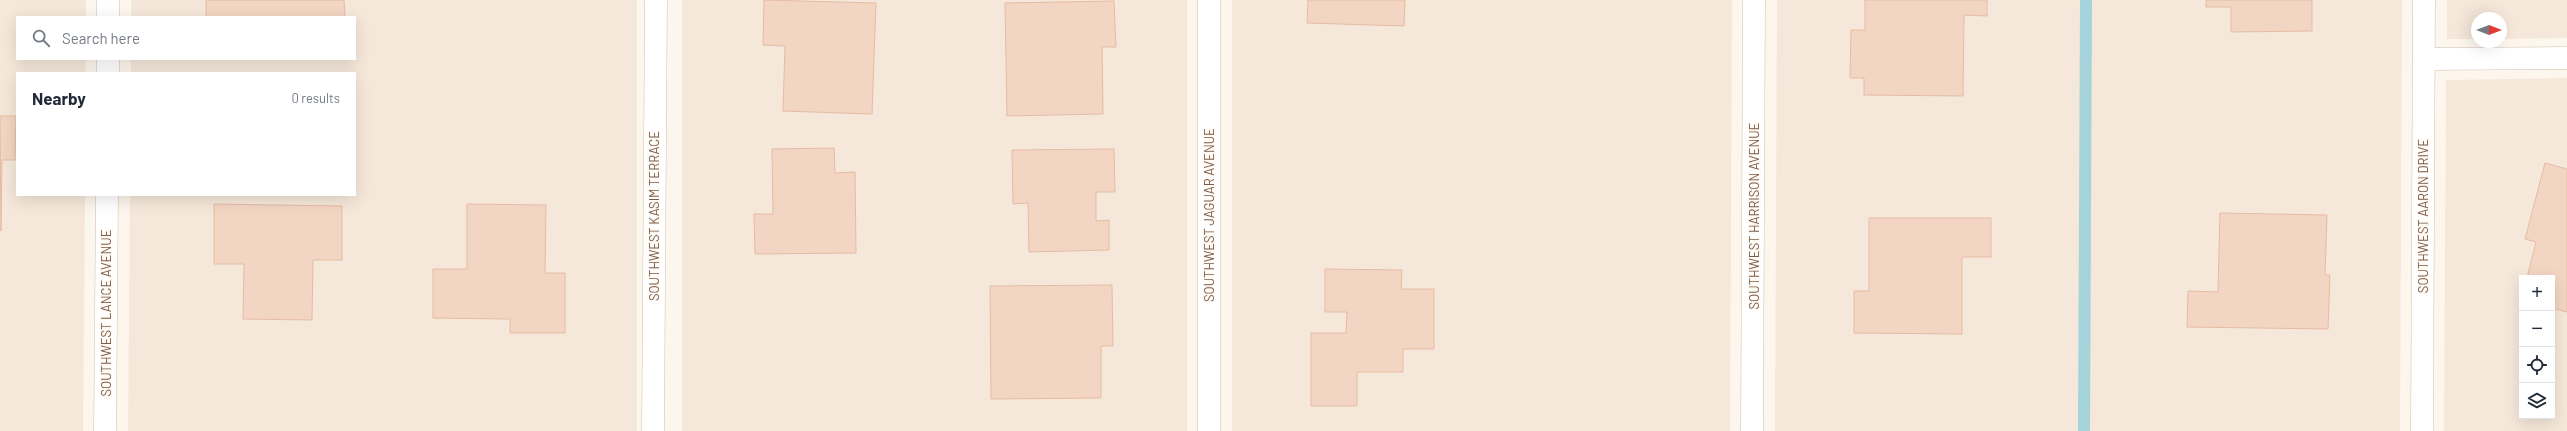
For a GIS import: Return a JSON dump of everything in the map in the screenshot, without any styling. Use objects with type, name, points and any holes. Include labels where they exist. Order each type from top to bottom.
[{"type":"street","points":[[108,0],[108,16]]},
{"type":"street","name":"SOUTHWEST KASIM TERRACE","points":[[652,431],[656,0]]},
{"type":"street","name":"SOUTHWEST JAGUAR AVENUE","points":[[1209,0],[1209,431]]},
{"type":"street","name":"SOUTHWEST HARRISON AVENUE","points":[[1752,431],[1754,0]]},
{"type":"street","name":"SOUTHWEST AARON DRIVE","points":[[2422,431],[2424,0]]},
{"type":"street","points":[[2424,60],[2567,58]]},
{"type":"street","points":[[108,60],[108,72]]},
{"type":"street","name":"SOUTHWEST LANCE AVENUE","points":[[106,431],[107,196]]},
{"type":"shaded area","points":[[0,0],[86,0],[86,16],[16,16],[16,60],[86,60],[85,72],[16,72],[16,196],[85,196],[83,431],[0,431]]},
{"type":"shaded area","points":[[131,0],[637,0],[637,431],[128,431],[130,196],[356,196],[356,72],[131,72],[131,60],[356,60],[356,16],[131,16]]},
{"type":"shaded area","points":[[682,0],[1187,0],[1187,431],[682,431]]},
{"type":"shaded area","points":[[1232,0],[1732,0],[1730,431],[1232,431]]},
{"type":"shaded area","points":[[1777,0],[2402,0],[2400,431],[1775,431]]},
{"type":"shaded area","points":[[2447,0],[2567,0],[2567,38],[2507,39],[2507,12],[2471,12],[2471,39],[2447,39]]},
{"type":"shaded area","points":[[2567,78],[2567,431],[2444,431],[2446,80]]},
{"type":"building","points":[[206,0],[344,0],[345,16],[206,16]]},
{"type":"building","points":[[764,0],[876,3],[872,114],[783,111],[785,46],[763,45]]},
{"type":"building","points":[[1308,0],[1405,0],[1404,26],[1307,23]]},
{"type":"building","points":[[1865,0],[1987,0],[1987,16],[1964,15],[1963,96],[1864,95],[1864,78],[1850,78],[1851,30],[1865,30]]},
{"type":"building","points":[[2206,0],[2312,0],[2312,31],[2231,32],[2231,7],[2206,7]]},
{"type":"building","points":[[1114,1],[1116,47],[1102,47],[1103,114],[1007,116],[1005,3]]},
{"type":"building","points":[[0,116],[16,116],[15,160],[2,160],[1,231]]},
{"type":"building","points":[[834,148],[835,173],[855,172],[856,253],[755,254],[754,214],[773,214],[772,149]]},
{"type":"building","points":[[1114,149],[1115,192],[1096,192],[1096,221],[1109,220],[1109,250],[1029,252],[1028,203],[1013,204],[1012,150]]},
{"type":"building","points":[[2545,163],[2567,169],[2567,312],[2555,309],[2555,275],[2528,275],[2536,242],[2525,239]]},
{"type":"building","points":[[214,204],[342,206],[342,260],[313,260],[312,320],[243,319],[244,264],[214,264]]},
{"type":"building","points":[[467,204],[546,205],[545,273],[565,273],[565,333],[510,333],[510,319],[433,318],[433,269],[467,269]]},
{"type":"building","points":[[2220,213],[2327,215],[2325,275],[2330,275],[2328,329],[2187,327],[2188,291],[2218,292]]},
{"type":"building","points":[[1869,218],[1991,218],[1991,257],[1962,257],[1962,334],[1854,333],[1854,291],[1869,291]]},
{"type":"building","points":[[1325,269],[1402,270],[1401,289],[1434,289],[1434,349],[1403,349],[1403,372],[1357,372],[1357,406],[1311,406],[1311,333],[1346,333],[1347,312],[1325,312]]},
{"type":"building","points":[[1112,285],[1113,346],[1101,346],[1101,398],[991,399],[990,286]]},
{"type":"waterway","points":[[2084,431],[2086,0]]}]
